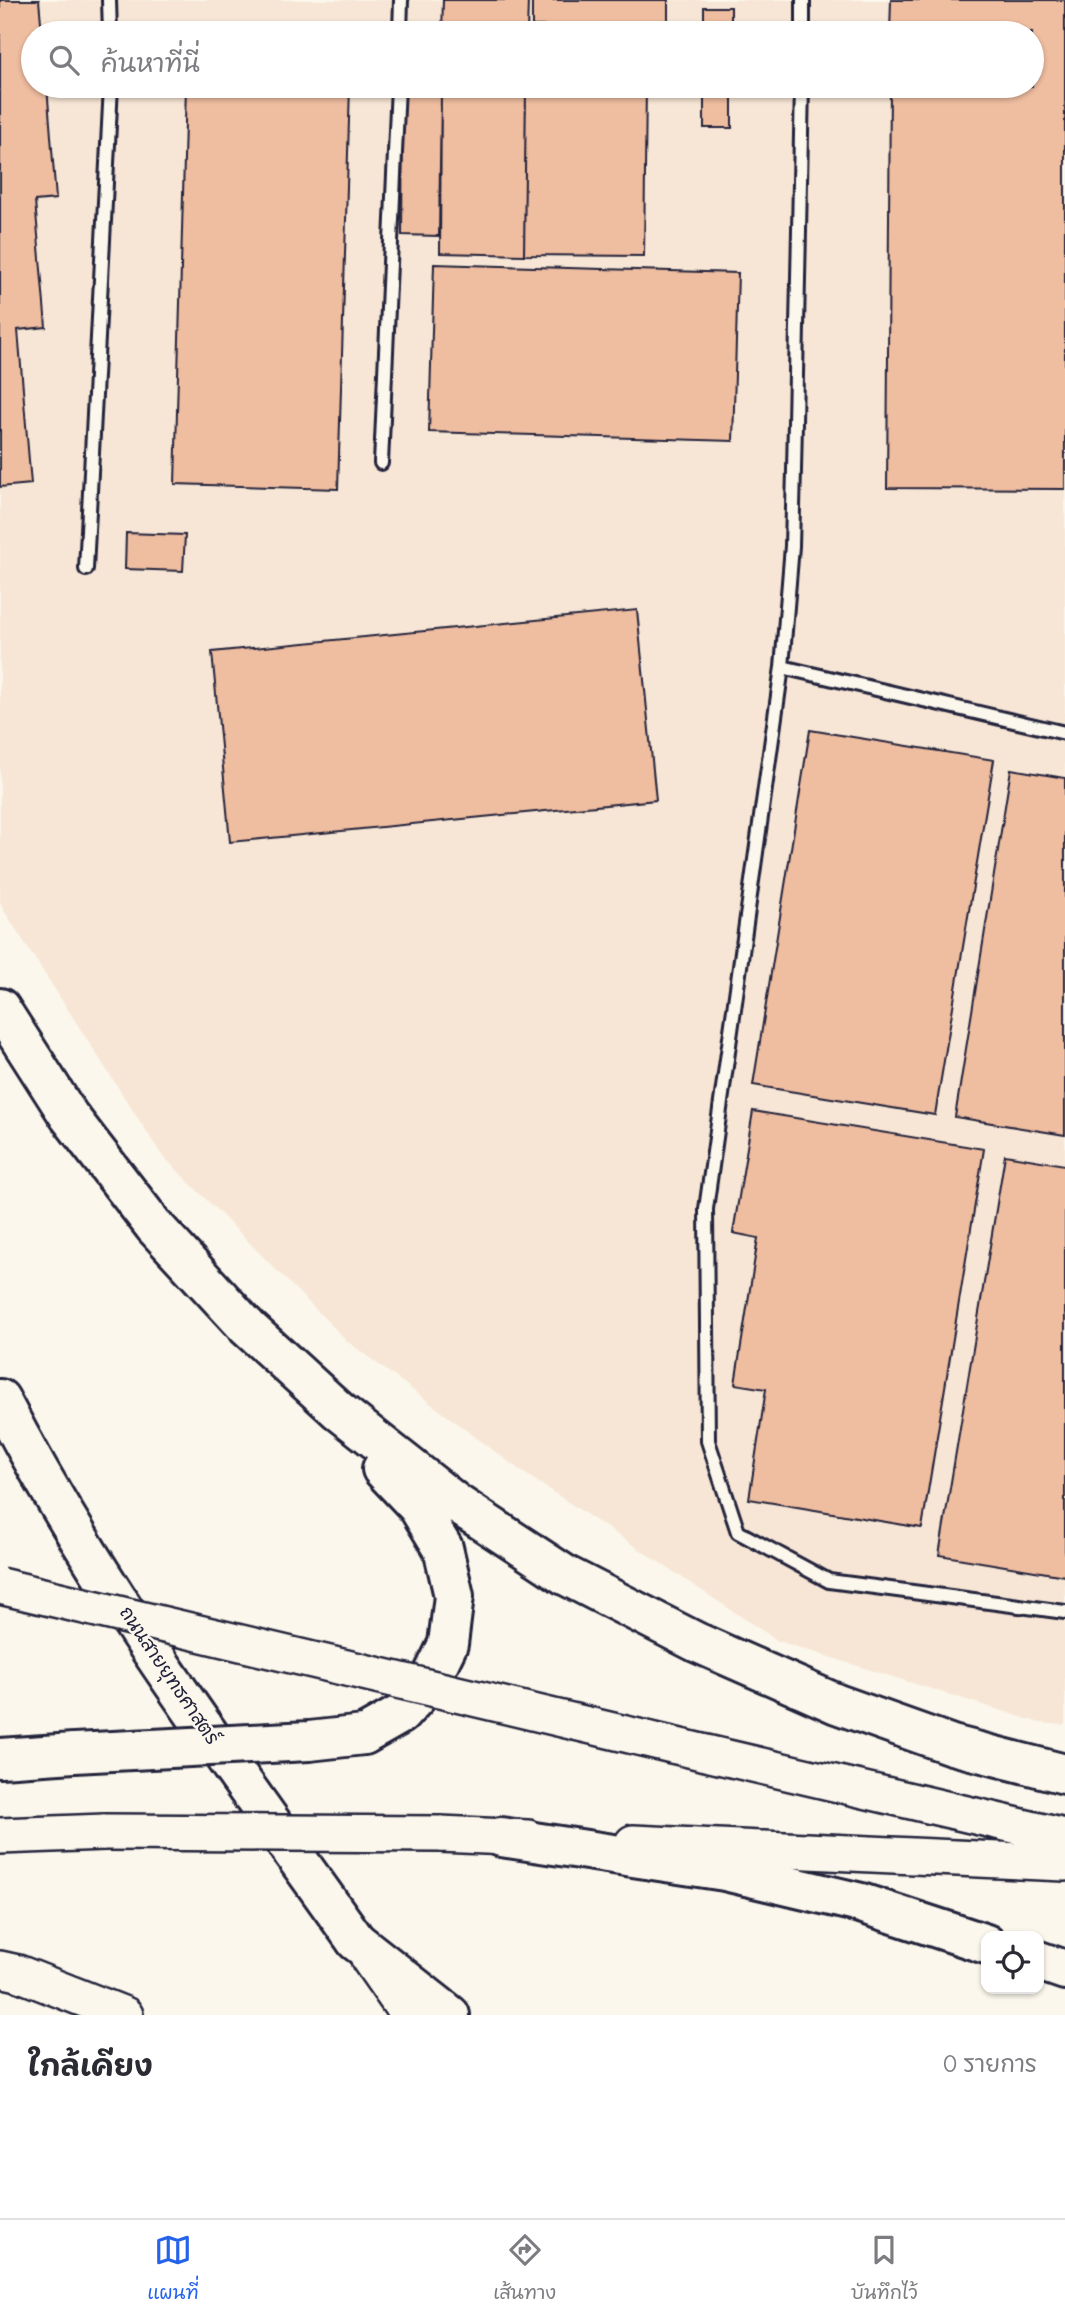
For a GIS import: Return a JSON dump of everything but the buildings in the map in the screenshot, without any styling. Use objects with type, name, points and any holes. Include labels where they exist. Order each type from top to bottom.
[{"type":"main road","points":[[0,1008],[69,1116],[145,1215],[418,1507],[443,1548],[454,1596],[448,1644],[429,1682],[401,1714],[364,1735],[309,1741],[0,1758]]},
{"type":"main road","points":[[248,1328],[339,1410],[457,1504],[565,1575],[696,1642],[837,1704],[952,1745],[1065,1774]]},
{"type":"main road","name":"ถนนสายยุทธศาสตร์","points":[[0,1399],[23,1443],[103,1577],[198,1719],[356,1941],[450,2015]]},
{"type":"main road","points":[[0,1586],[1065,1837]]},
{"type":"main road","points":[[0,1836],[105,1832],[440,1834],[1065,1863]]},
{"type":"main road","points":[[501,1837],[725,1871],[861,1903],[981,1942]]},
{"type":"main road","points":[[356,1941],[408,2015]]},
{"type":"main road","points":[[1044,1963],[1065,1970]]},
{"type":"main road","points":[[0,1969],[125,2015]]},
{"type":"lane","points":[[109,0],[110,21]]},
{"type":"lane","points":[[400,21],[401,0]]},
{"type":"lane","points":[[803,0],[803,21]]},
{"type":"lane","points":[[86,569],[110,98]]},
{"type":"lane","points":[[381,463],[397,98]]},
{"type":"lane","points":[[802,98],[792,546],[782,667],[706,1209],[708,1441],[738,1532],[829,1581],[1065,1612]]},
{"type":"lane","points":[[782,667],[1065,733]]},
{"type":"shaded area","points":[[0,0],[1065,0],[1065,1725],[1040,1723],[778,1641],[521,1471],[347,1341],[161,1154],[0,902]]}]
